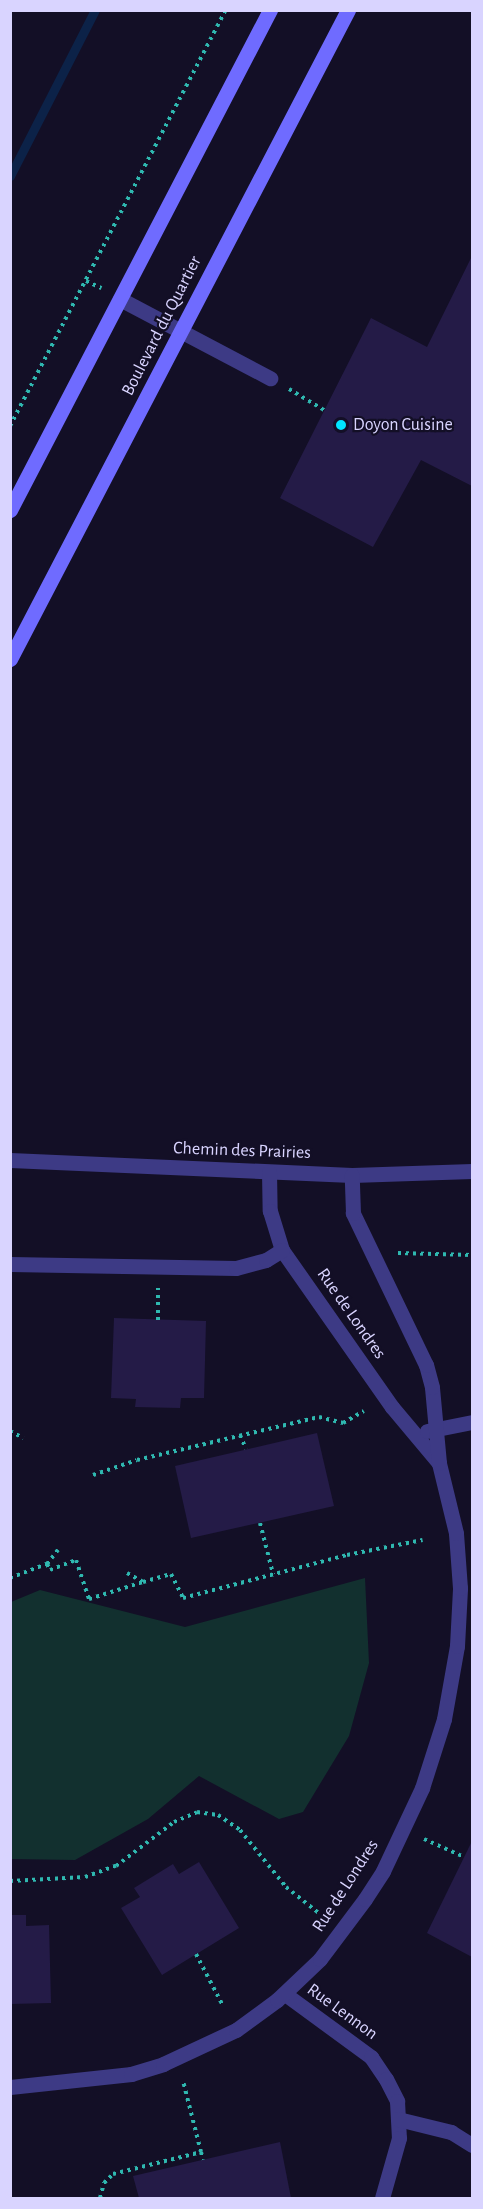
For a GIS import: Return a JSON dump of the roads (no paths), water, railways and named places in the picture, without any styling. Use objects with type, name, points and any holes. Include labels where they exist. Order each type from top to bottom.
[{"type":"main road","points":[[10,510],[270,10]]},
{"type":"main road","name":"Boulevard du Quartier","points":[[10,659],[348,10]]},
{"type":"street","points":[[120,299],[270,378]]},
{"type":"street","name":"Chemin des Prairies","points":[[10,1160],[352,1175],[472,1172]]},
{"type":"street","name":"Rue de Londres","points":[[269,1172],[270,1211],[282,1250],[416,1435],[439,1463]]},
{"type":"street","name":"Rue de Londres","points":[[10,2087],[131,2074],[173,2060],[236,2030],[285,1994],[346,1926],[383,1871],[404,1830],[440,1737],[452,1683],[460,1619],[456,1533],[439,1463],[426,1365],[353,1213],[352,1175]]},
{"type":"street","points":[[10,1264],[236,1268],[266,1260],[282,1250]]},
{"type":"street","points":[[416,1435],[436,1428],[472,1422]]},
{"type":"street","name":"Rue Lennon","points":[[285,1994],[371,2057],[397,2101],[399,2138],[382,2199]]},
{"type":"street","points":[[398,2119],[426,2123],[472,2145]]},
{"type":"waterway","points":[[10,176],[95,10]]},
{"type":"place","name":"Doyon Cuisine","points":[[341,425]]}]
